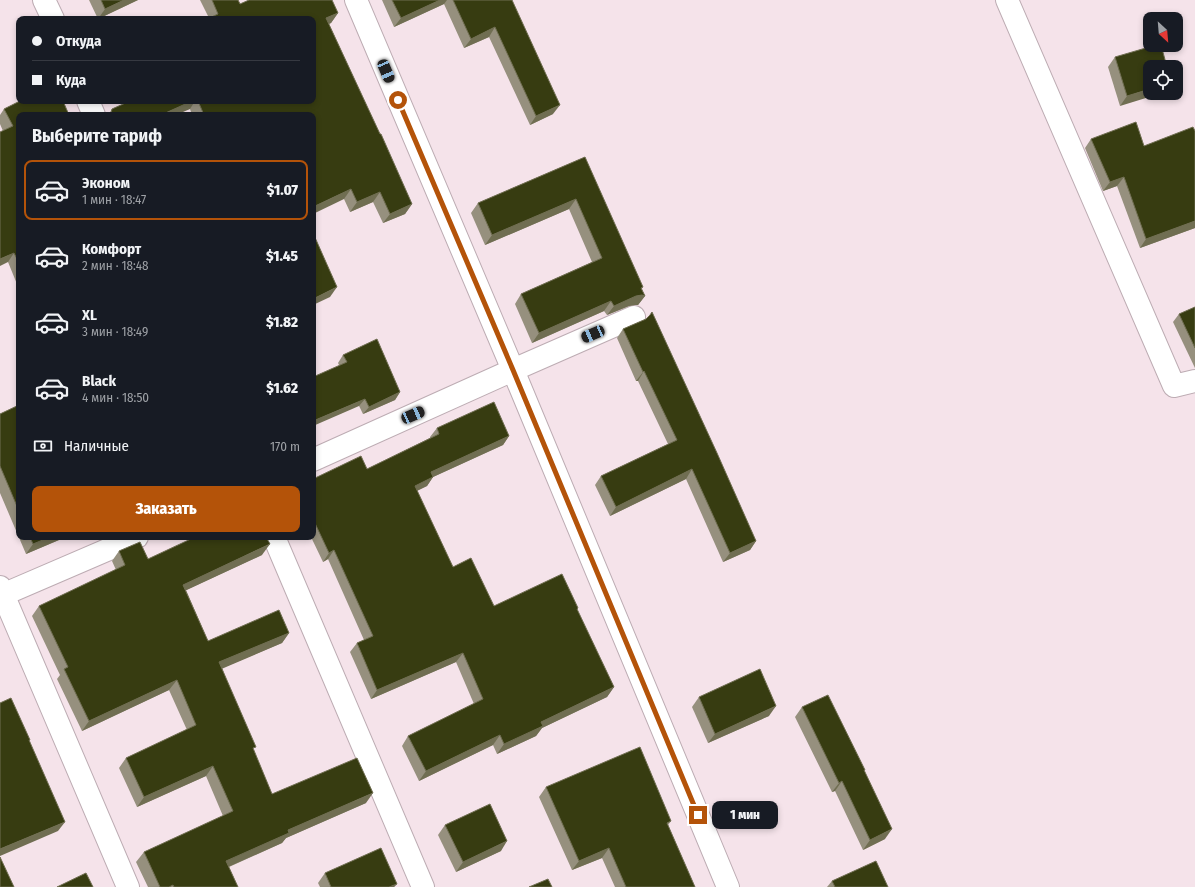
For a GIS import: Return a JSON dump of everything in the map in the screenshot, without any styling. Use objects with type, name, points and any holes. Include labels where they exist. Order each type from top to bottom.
[{"type":"street","points":[[44,0],[52,16]]},
{"type":"street","points":[[356,0],[513,370],[728,887]]},
{"type":"street","points":[[1007,0],[1174,386],[1195,381]]},
{"type":"street","points":[[316,459],[634,317]]},
{"type":"street","points":[[128,887],[1,592],[130,540]]},
{"type":"street","points":[[275,540],[424,887]]},
{"type":"building","points":[[101,0],[124,0],[105,9]]},
{"type":"building","points":[[212,0],[238,0],[240,4],[249,0],[332,0],[338,13],[326,18],[381,134],[412,204],[390,214],[380,192],[357,202],[351,189],[316,206],[316,112],[203,112],[199,104],[316,104],[316,16],[214,16],[218,14]]},
{"type":"building","points":[[392,0],[440,0],[401,18]]},
{"type":"building","points":[[453,0],[512,0],[560,105],[536,116],[495,27],[471,39]]},
{"type":"building","points":[[1143,49],[1143,52],[1163,52],[1165,60],[1143,60],[1143,91],[1127,96],[1115,57]]},
{"type":"building","points":[[16,103],[64,104],[68,112],[16,112],[16,257],[14,253],[0,259],[0,132],[13,126],[4,109]]},
{"type":"building","points":[[123,104],[185,104],[168,112],[111,112],[112,109]]},
{"type":"building","points":[[1136,122],[1144,146],[1193,127],[1195,131],[1195,221],[1146,239],[1124,177],[1110,182],[1091,139]]},
{"type":"building","points":[[585,157],[643,287],[641,288],[645,296],[636,296],[614,306],[611,301],[539,333],[521,294],[602,258],[576,199],[492,235],[478,203]]},
{"type":"building","points":[[316,240],[337,287],[316,298]]},
{"type":"building","points":[[1195,307],[1195,348],[1179,314]]},
{"type":"building","points":[[652,312],[756,541],[730,553],[692,469],[616,507],[601,476],[677,440],[623,329],[646,319]]},
{"type":"building","points":[[377,339],[400,392],[369,407],[365,399],[316,420],[316,376],[347,362],[343,355]]},
{"type":"building","points":[[494,402],[509,436],[431,472],[433,477],[415,486],[453,567],[471,558],[494,606],[562,574],[614,687],[541,722],[543,726],[504,744],[500,735],[426,771],[408,736],[483,699],[463,653],[377,690],[357,643],[373,636],[334,550],[329,553],[316,525],[316,478],[361,456],[367,469],[439,434],[437,428]]},
{"type":"building","points":[[16,406],[16,504],[0,466],[0,414]]},
{"type":"building","points":[[31,540],[43,540],[33,544]]},
{"type":"building","points":[[189,540],[268,540],[270,544],[183,585],[208,641],[279,610],[289,633],[219,662],[256,747],[253,748],[272,794],[357,758],[373,793],[288,830],[289,833],[226,861],[238,887],[174,887],[173,885],[169,887],[160,887],[144,852],[233,811],[213,766],[144,797],[126,758],[196,725],[177,680],[89,721],[64,669],[68,667],[39,606],[125,565],[119,551],[140,542],[148,559]]},
{"type":"building","points":[[760,669],[776,706],[715,734],[699,697]]},
{"type":"building","points":[[828,695],[892,829],[870,840],[842,781],[839,783],[802,707]]},
{"type":"building","points":[[11,698],[65,822],[0,849],[0,703]]},
{"type":"building","points":[[640,747],[671,821],[667,823],[695,887],[626,887],[609,848],[579,861],[546,787]]},
{"type":"building","points":[[490,804],[507,841],[463,862],[445,825]]},
{"type":"building","points":[[381,848],[397,884],[389,887],[331,887],[325,873]]},
{"type":"building","points":[[0,857],[14,887],[0,887]]},
{"type":"building","points":[[876,861],[888,887],[835,887],[832,881]]},
{"type":"building","points":[[86,873],[93,887],[57,887]]},
{"type":"building","points":[[548,879],[552,887],[529,887]]},
{"type":"route","points":[[398,100],[513,370],[698,815]]}]
